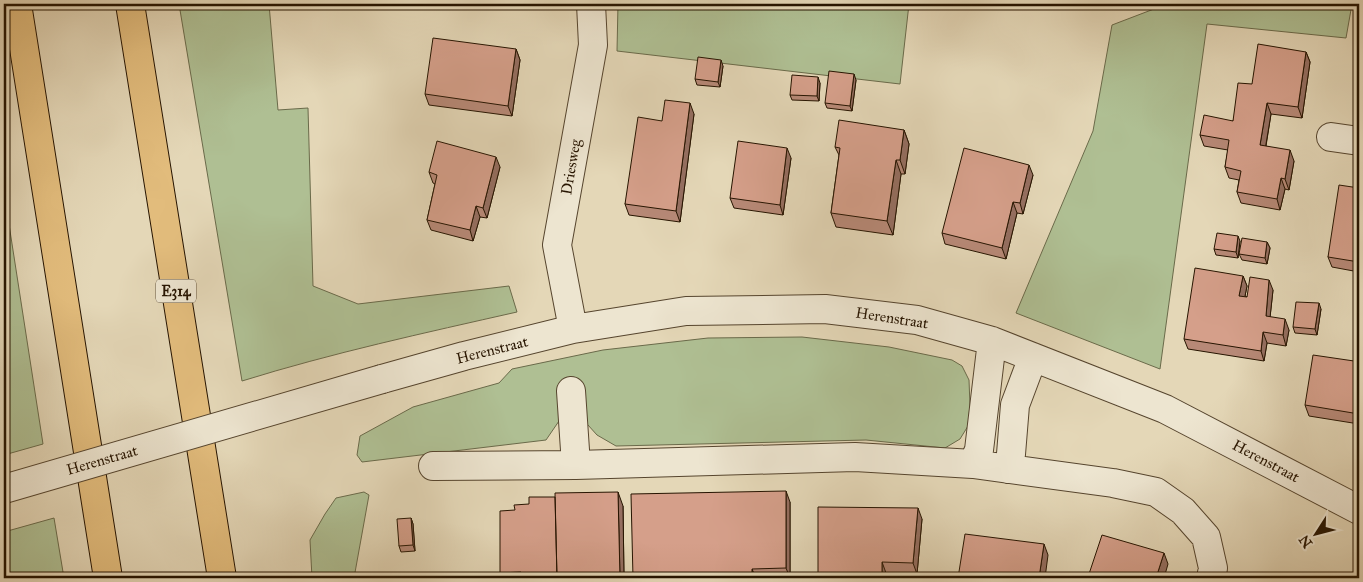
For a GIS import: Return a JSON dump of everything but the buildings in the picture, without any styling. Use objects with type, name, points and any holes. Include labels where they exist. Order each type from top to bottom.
[{"type":"highway","points":[[17,4],[108,578]]},
{"type":"highway","name":"E314","points":[[130,4],[222,578]]},
{"type":"street","name":"Driesweg","points":[[574,329],[557,245],[593,46],[591,4]]},
{"type":"street","points":[[1331,137],[1359,141]]},
{"type":"street","name":"Herenstraat","points":[[4,489],[464,356],[574,329],[686,311],[825,309],[918,320],[992,341],[1165,409],[1359,510]]},
{"type":"street","points":[[973,464],[979,450],[992,341]]},
{"type":"street","points":[[1008,468],[1011,454],[1014,405],[1033,357]]},
{"type":"street","points":[[571,391],[576,464]]},
{"type":"street","points":[[433,466],[855,457],[973,464],[1113,483],[1156,492],[1183,511],[1206,537],[1213,568],[1211,578]]},
{"type":"green space","points":[[179,4],[269,4],[278,110],[308,108],[313,286],[358,304],[509,286],[517,312],[344,352],[242,381]]},
{"type":"green space","points":[[618,4],[909,4],[900,84],[617,51]]},
{"type":"green space","points":[[1167,4],[1352,4],[1346,38],[1207,24],[1160,369],[1016,313],[1093,131],[1112,25]]},
{"type":"green space","points":[[4,192],[43,444],[4,455]]},
{"type":"green space","points":[[802,337],[889,347],[952,360],[962,366],[969,380],[970,406],[968,426],[960,439],[945,448],[866,440],[616,446],[597,435],[560,394],[559,421],[546,440],[362,462],[357,455],[360,436],[413,407],[499,383],[512,369],[603,350],[708,338]]},
{"type":"green space","points":[[364,492],[369,495],[354,578],[312,578],[310,540],[325,514],[336,498]]},
{"type":"green space","points":[[54,518],[64,578],[4,578],[4,532]]}]
